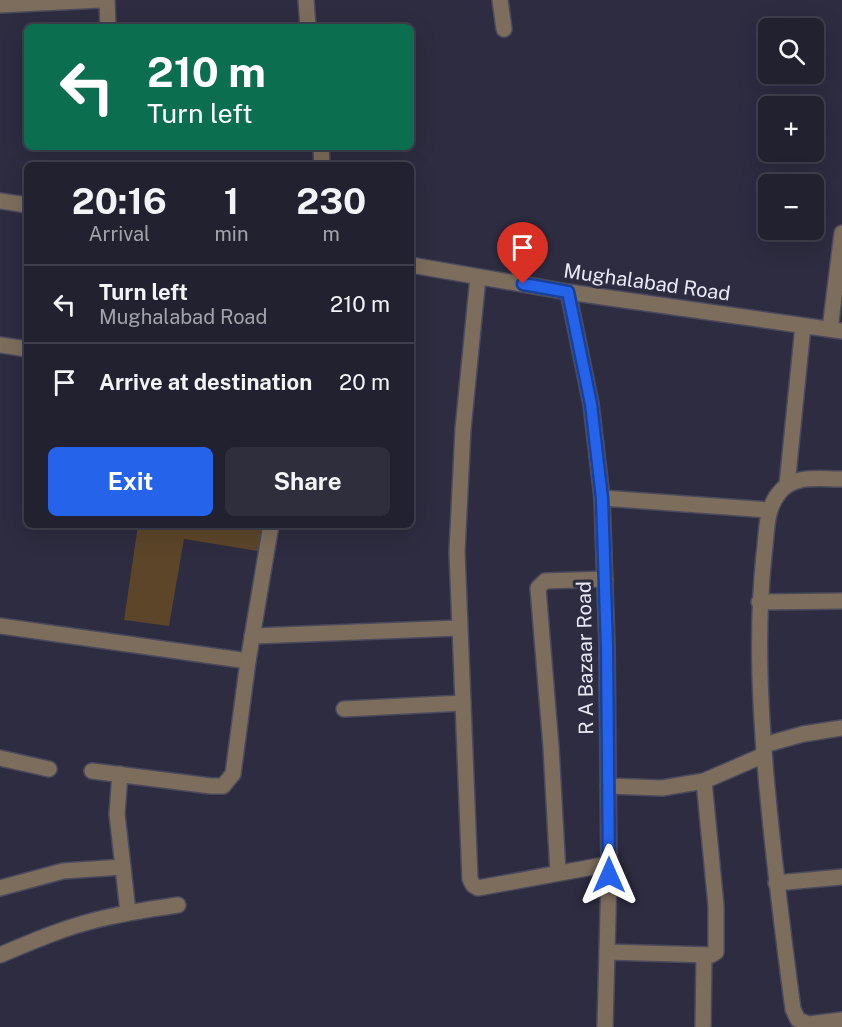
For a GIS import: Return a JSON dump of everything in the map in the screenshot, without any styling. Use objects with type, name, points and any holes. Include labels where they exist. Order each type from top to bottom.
[{"type":"street","points":[[0,6],[101,0]]},
{"type":"street","points":[[107,0],[108,24]]},
{"type":"street","points":[[306,0],[308,24]]},
{"type":"street","points":[[500,0],[504,29]]},
{"type":"street","points":[[1,204],[24,205]]},
{"type":"street","points":[[836,330],[842,233]]},
{"type":"street","name":"Mughalabad Road","points":[[414,266],[568,292],[836,330]]},
{"type":"street","points":[[478,277],[463,429],[457,552],[470,879],[478,888],[609,864]]},
{"type":"street","name":"R A Bazaar Road","points":[[568,292],[591,404],[602,498],[609,864],[605,1027]]},
{"type":"street","points":[[787,484],[803,326]]},
{"type":"street","points":[[0,345],[24,349]]},
{"type":"street","points":[[835,1023],[808,1024],[798,1020],[793,1008],[776,883],[759,692],[759,602],[769,510],[778,495],[787,484],[800,479],[842,479]]},
{"type":"street","points":[[602,498],[769,510]]},
{"type":"street","points":[[92,771],[211,786],[224,786],[233,774],[248,661],[270,528]]},
{"type":"street","points":[[558,873],[551,747],[538,588],[545,581],[605,579]]},
{"type":"street","points":[[759,602],[842,601]]},
{"type":"street","points":[[0,626],[248,661]]},
{"type":"street","points":[[252,636],[459,628]]},
{"type":"street","points":[[344,709],[463,703]]},
{"type":"street","points":[[608,786],[662,788],[704,781],[764,750],[803,734],[842,728]]},
{"type":"street","points":[[0,758],[49,769]]},
{"type":"street","points":[[120,774],[117,814],[128,912]]},
{"type":"street","points":[[607,952],[711,955],[716,952],[716,906],[704,781]]},
{"type":"street","points":[[0,888],[63,871],[123,867]]},
{"type":"street","points":[[776,883],[842,877]]},
{"type":"street","points":[[0,955],[94,920],[128,912],[178,905]]},
{"type":"street","points":[[703,1027],[704,955]]},
{"type":"shaded area","points":[[138,528],[268,528],[264,552],[184,539],[169,626],[124,620]]},
{"type":"route","points":[[523,284],[568,292],[591,404],[602,498],[607,646],[609,875]]}]
